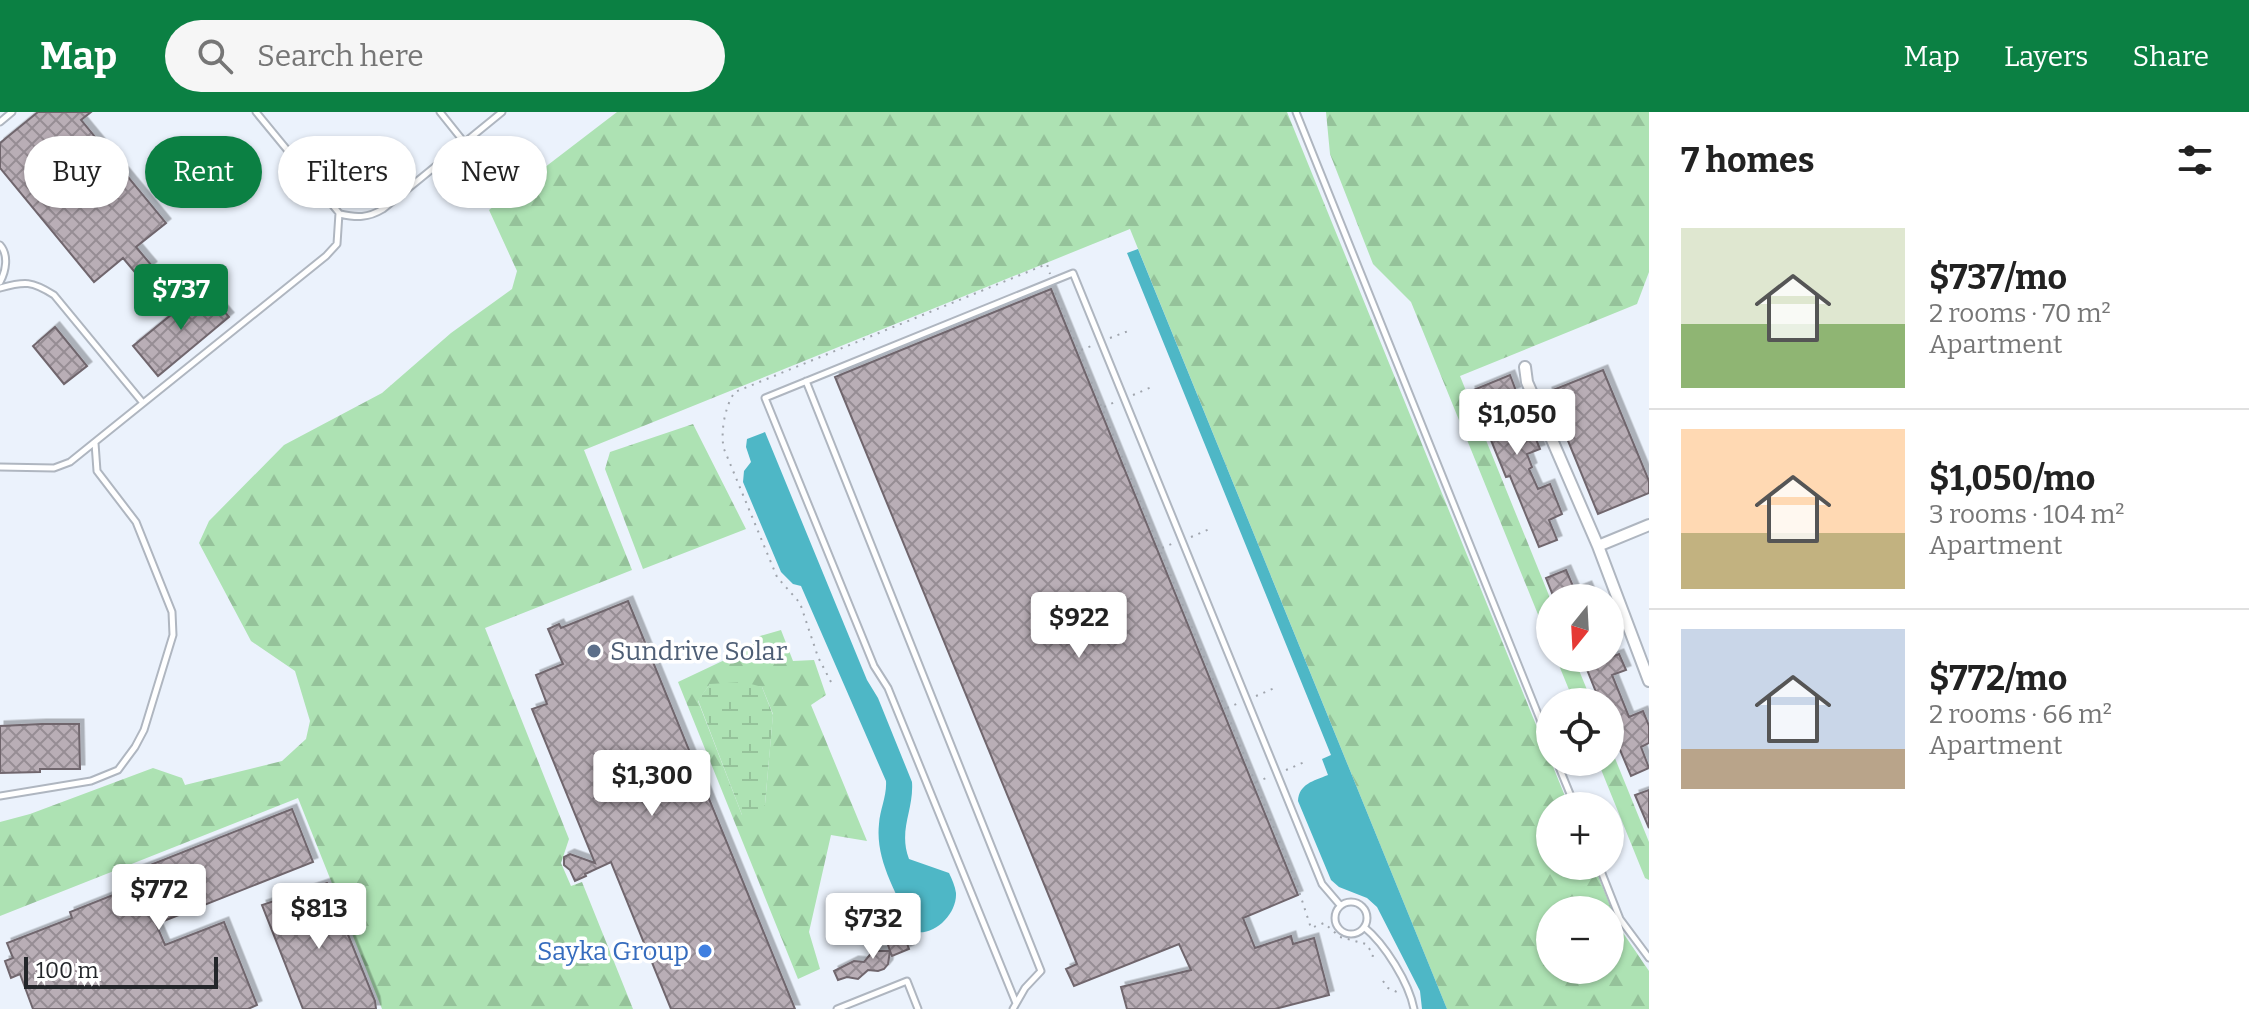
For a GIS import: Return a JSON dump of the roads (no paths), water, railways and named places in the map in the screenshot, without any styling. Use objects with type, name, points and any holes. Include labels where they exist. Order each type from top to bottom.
[{"type":"street","points":[[1525,367],[1527,382],[1598,546],[1649,681]]},
{"type":"street","points":[[1598,546],[1649,525]]},
{"type":"lane","points":[[0,122],[12,112]]},
{"type":"lane","points":[[256,112],[339,213],[354,218],[371,216],[383,209],[432,168]]},
{"type":"lane","points":[[440,112],[459,136]]},
{"type":"lane","points":[[472,136],[502,112]]},
{"type":"lane","points":[[1296,112],[1536,709]]},
{"type":"lane","points":[[0,467],[54,468],[70,462],[326,256],[337,244],[339,213]]},
{"type":"lane","points":[[0,245],[4,249],[6,265],[0,285],[37,284],[54,295],[143,403]]},
{"type":"lane","points":[[1014,1006],[888,688],[874,666],[765,398],[1073,273],[1322,884],[1340,905]]},
{"type":"lane","points":[[806,381],[1041,971],[1014,1006]]},
{"type":"lane","points":[[0,796],[91,781],[118,770],[144,730],[173,635],[172,612],[142,535],[136,522],[97,471],[95,443]]},
{"type":"lane","points":[[1605,880],[1620,919],[1649,958]]},
{"type":"lane","points":[[1354,902],[1362,906],[1367,918],[1364,927],[1357,933],[1342,931],[1336,924],[1340,905],[1354,902]]},
{"type":"lane","points":[[1364,927],[1373,934],[1391,961],[1411,994],[1414,1009]]},
{"type":"lane","points":[[837,1009],[907,981],[918,1009]]},
{"type":"water","points":[[1138,249],[1447,1009],[1422,1009],[1420,991],[1377,907],[1367,898],[1339,887],[1331,880],[1298,801],[1304,787],[1328,775],[1322,759],[1331,755],[1127,253]]},
{"type":"water","points":[[765,432],[912,782],[905,839],[909,859],[949,873],[954,885],[953,908],[944,921],[931,930],[916,932],[888,876],[879,837],[886,781],[801,586],[793,584],[781,572],[743,482],[744,471],[751,462],[747,439]]},
{"type":"place","name":"Sundrive Solar","points":[[594,651]]},
{"type":"place","name":"Sayka Group","points":[[705,951]]}]
